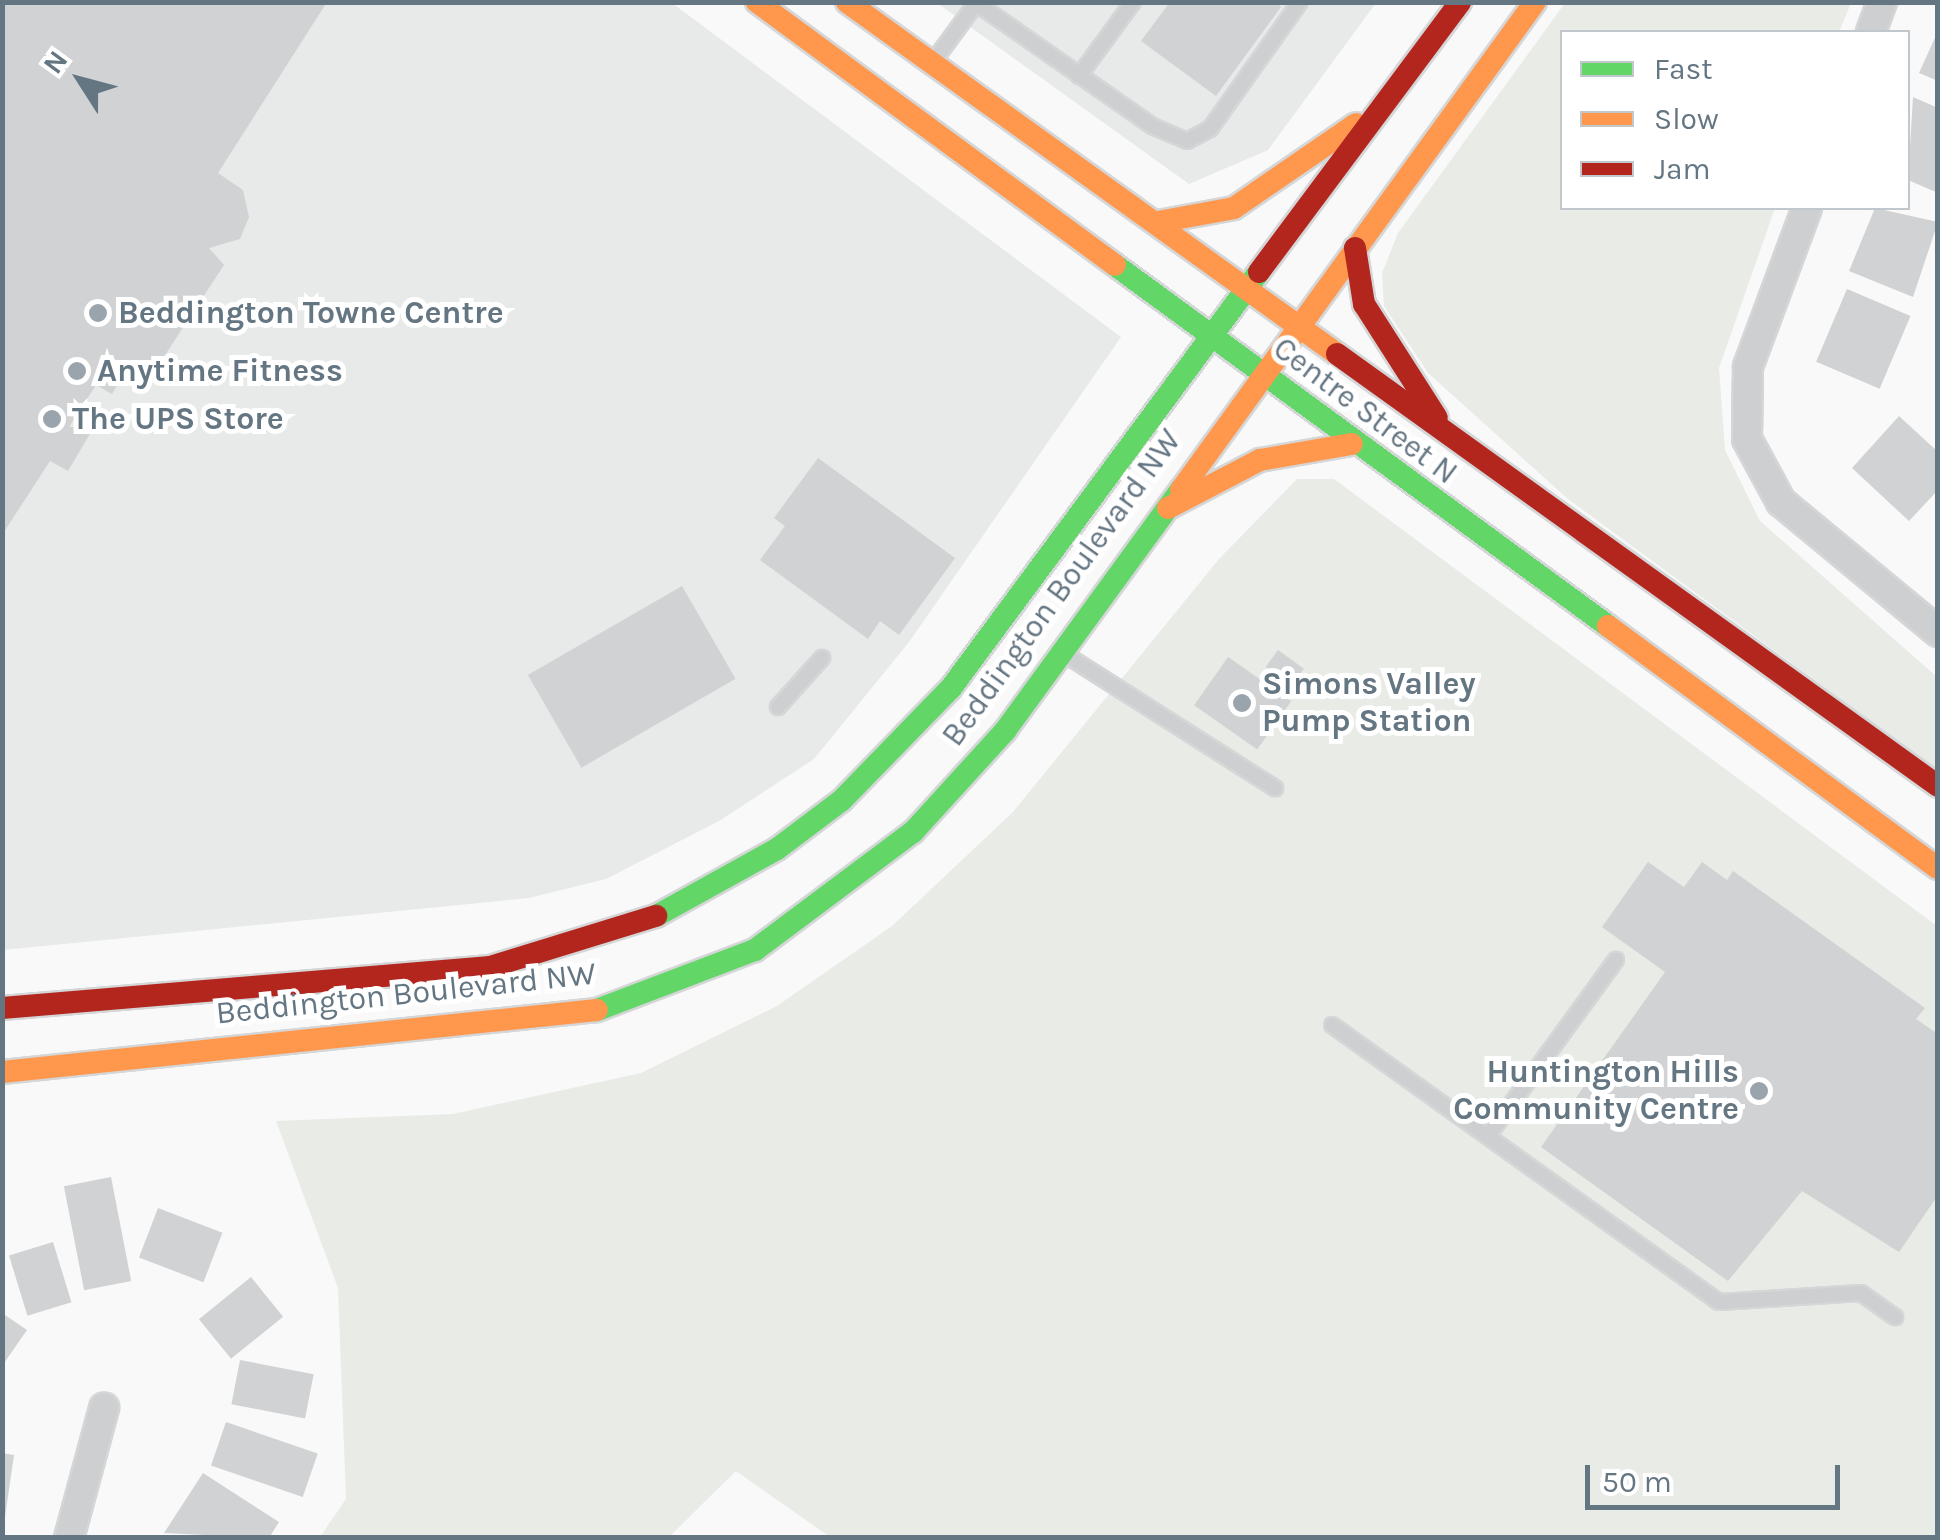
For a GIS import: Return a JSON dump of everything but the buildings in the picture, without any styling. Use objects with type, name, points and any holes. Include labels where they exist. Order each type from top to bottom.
[{"type":"main road","name":"Centre Street N","points":[[757,2],[1352,444],[1938,868]]},
{"type":"main road","name":"Centre Street N","points":[[847,2],[1158,222],[1452,442],[1938,786]]},
{"type":"main road","name":"Beddington Boulevard NW","points":[[2,1008],[490,967],[590,942],[690,902],[842,800],[952,688],[1460,2]]},
{"type":"main road","name":"Beddington Boulevard NW","points":[[2,1072],[599,1010],[755,950],[913,832],[1005,731],[1259,373],[1535,2]]},
{"type":"main road","points":[[1158,222],[1214,214],[1263,193],[1395,94]]},
{"type":"main road","points":[[1355,248],[1364,304],[1452,442]]},
{"type":"main road","points":[[1160,512],[1260,460],[1352,444]]},
{"type":"street","points":[[1872,30],[1882,2]]},
{"type":"street","points":[[1806,210],[1748,368],[1747,439],[1781,502],[1938,632]]},
{"type":"street","points":[[69,1538],[104,1408]]},
{"type":"lane","points":[[1079,76],[1132,2]]},
{"type":"lane","points":[[932,62],[976,3],[1107,95],[1187,141],[1210,129],[1300,2]]},
{"type":"lane","points":[[1062,652],[1274,788]]},
{"type":"lane","points":[[778,706],[822,658]]},
{"type":"lane","points":[[1488,1136],[1616,960]]},
{"type":"lane","points":[[1332,1025],[1719,1302],[1861,1293],[1895,1317]]},
{"type":"shaded area","name":"Beddington Towne Centre","points":[[3,3],[672,3],[1121,337],[909,642],[814,759],[719,821],[606,879],[529,898],[3,950]]},
{"type":"shaded area","points":[[937,3],[1376,3],[1268,150],[1189,184]]},
{"type":"shaded area","points":[[1565,3],[1851,3],[1840,30],[1560,30],[1560,210],[1774,210],[1719,368],[1725,450],[1760,521],[1937,677],[1937,770],[1568,499],[1428,373],[1384,306],[1382,273],[1398,233]]},
{"type":"shaded area","points":[[1297,479],[1334,479],[1937,926],[1937,1537],[830,1537],[736,1471],[669,1537],[320,1537],[346,1499],[338,1288],[276,1121],[453,1114],[641,1073],[777,1006],[892,926],[1013,812],[1219,559]]},
{"type":"traffic: fast","points":[[1115,265],[1608,626]]},
{"type":"traffic: fast","points":[[656,916],[777,849],[842,800],[951,688],[1259,272]]},
{"type":"traffic: fast","points":[[597,1010],[755,950],[913,832],[1005,731],[1181,490]]},
{"type":"traffic: slow","points":[[757,2],[1115,265]]},
{"type":"traffic: slow","points":[[847,2],[1337,354]]},
{"type":"traffic: slow","points":[[1181,490],[1535,2]]},
{"type":"traffic: slow","points":[[1158,222],[1234,208],[1356,124]]},
{"type":"traffic: slow","points":[[1168,508],[1260,460],[1352,444]]},
{"type":"traffic: slow","points":[[1608,626],[1938,868]]},
{"type":"traffic: slow","points":[[2,1072],[597,1010]]},
{"type":"traffic: jam","points":[[1259,272],[1460,2]]},
{"type":"traffic: jam","points":[[1355,248],[1364,304],[1437,418]]},
{"type":"traffic: jam","points":[[1337,354],[1938,786]]},
{"type":"traffic: jam","points":[[2,1008],[490,967],[656,916]]},
{"type":"place","name":"Beddington Towne Centre","points":[[98,313]]},
{"type":"place","name":"Anytime Fitness","points":[[77,371]]},
{"type":"place","name":"The UPS Store","points":[[52,419]]},
{"type":"place","name":"Simons Valley Pump Station","points":[[1242,703]]},
{"type":"place","name":"Huntington Hills Community Centre","points":[[1759,1091]]}]
